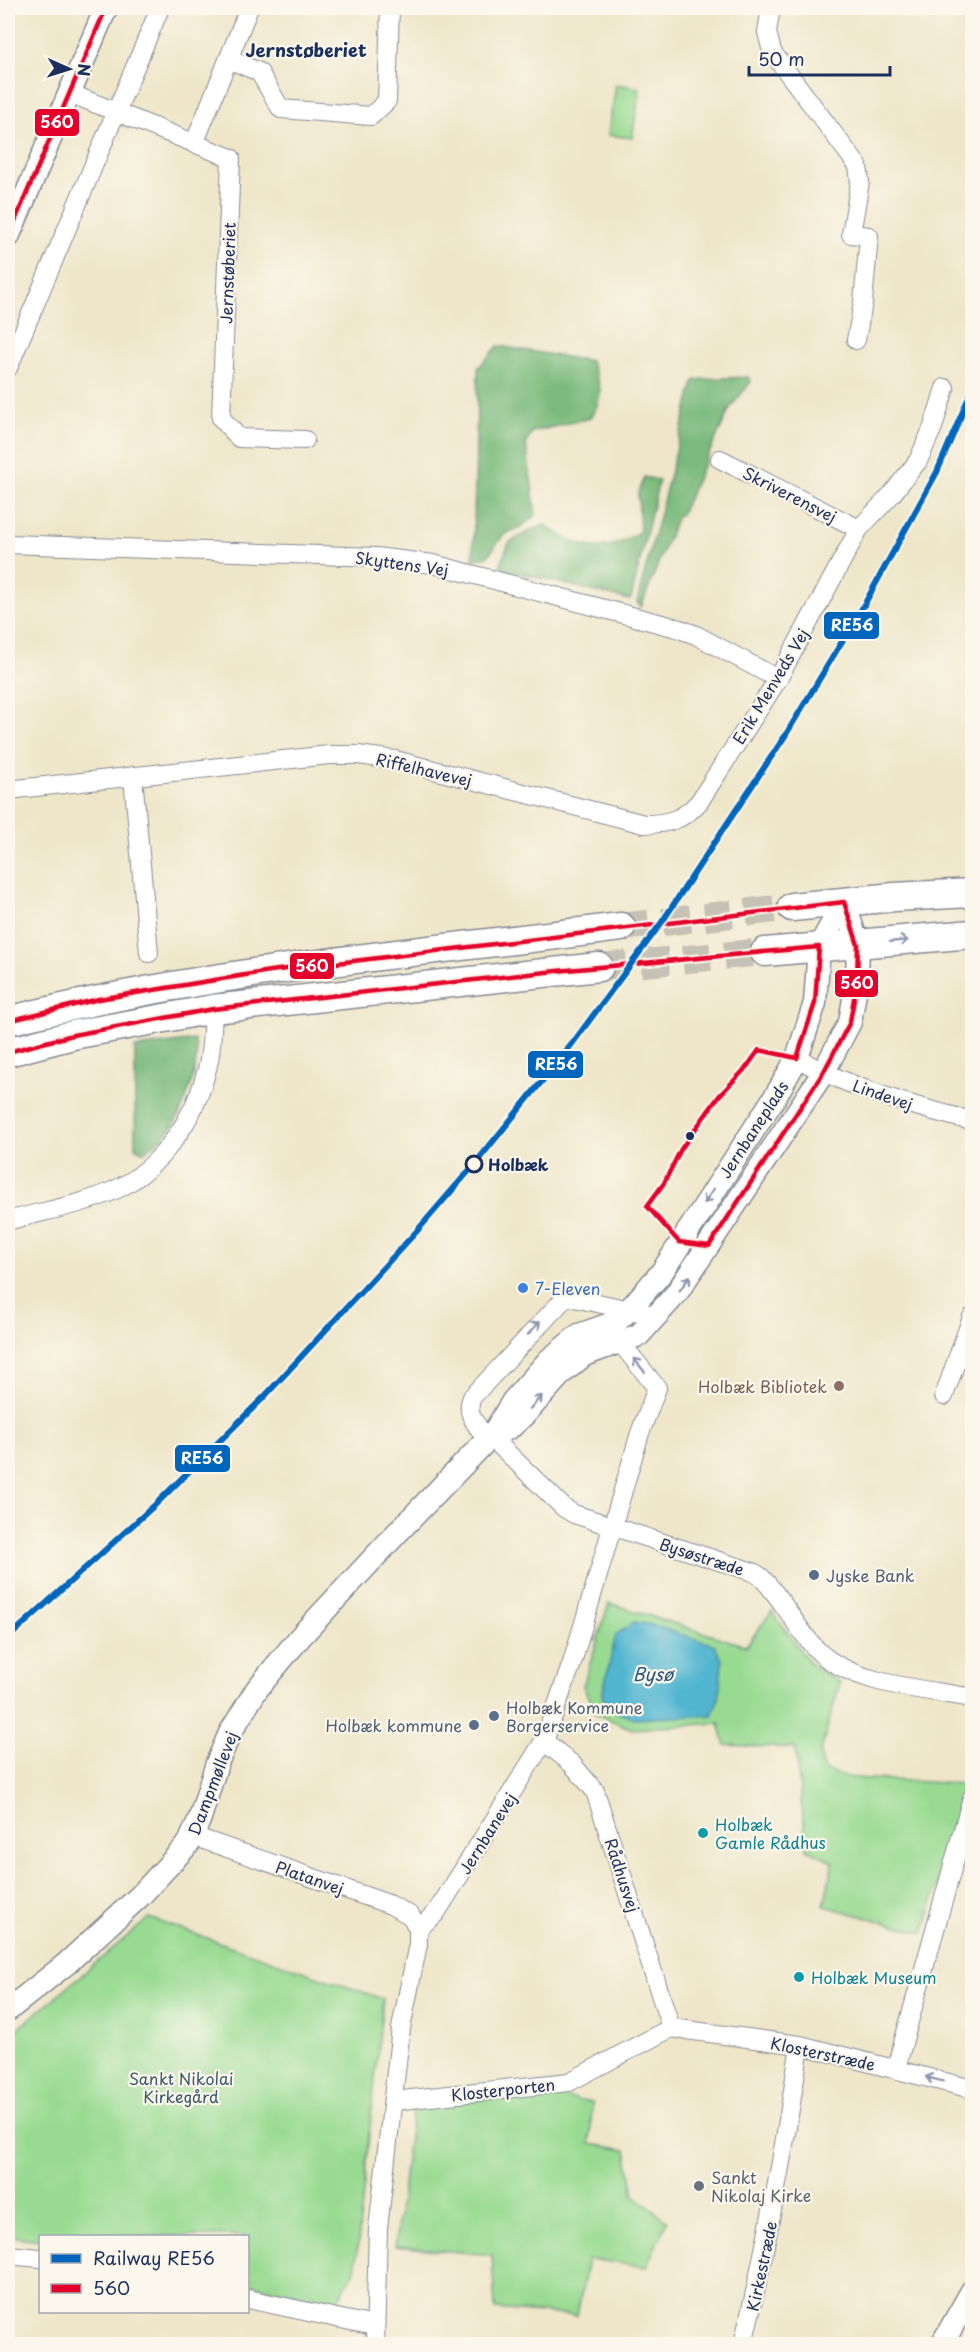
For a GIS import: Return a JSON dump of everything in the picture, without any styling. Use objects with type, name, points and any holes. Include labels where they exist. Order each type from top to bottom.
[{"type":"main road","points":[[792,907],[894,897],[972,893]]},
{"type":"main road","points":[[8,1021],[99,999],[270,971],[621,927]]},
{"type":"main road","points":[[765,952],[972,934]]},
{"type":"main road","points":[[8,1052],[73,1035],[213,1009],[599,967]]},
{"type":"street","points":[[8,237],[106,8]]},
{"type":"street","points":[[9,368],[160,8]]},
{"type":"street","points":[[194,144],[249,8]]},
{"type":"street","points":[[228,59],[259,72],[281,109],[371,116],[387,101],[390,8]]},
{"type":"street","points":[[771,8],[767,32],[772,52],[858,166],[860,182],[851,234],[869,237],[863,303],[856,340]]},
{"type":"street","name":"Jernstøberiet","points":[[69,93],[231,158],[221,418],[238,438],[305,440]]},
{"type":"street","name":"Erik Menveds Vej","points":[[674,822],[686,815],[699,802],[778,679],[859,529],[892,494],[918,461],[933,428],[945,388]]},
{"type":"street","name":"Skriverensvej","points":[[720,459],[859,529]]},
{"type":"street","name":"Skyttens Vej","points":[[8,544],[376,557],[433,564],[687,631],[778,679]]},
{"type":"street","name":"Riffelhavevej","points":[[8,789],[357,754],[395,760],[644,824],[674,822]]},
{"type":"street","points":[[133,776],[149,953]]},
{"type":"street","name":"Jernbaneplads","points":[[489,1439],[520,1419],[562,1373],[584,1354],[639,1335],[692,1272],[823,1073],[844,1033],[853,1010],[858,945],[844,902]]},
{"type":"street","name":"Jernbaneplads","points":[[396,1534],[489,1439],[513,1401],[566,1343],[579,1335],[616,1322],[662,1272],[778,1092],[797,1058],[815,1003],[819,947],[844,902]]},
{"type":"street","points":[[8,1221],[111,1192],[139,1176],[158,1158],[181,1128],[197,1098],[207,1071],[213,1009]]},
{"type":"street","name":"Lindevej","points":[[797,1058],[823,1073],[881,1096],[972,1121]]},
{"type":"street","points":[[489,1439],[470,1416],[468,1405],[472,1397],[555,1306],[570,1298],[657,1316]]},
{"type":"street","points":[[944,1396],[972,1317]]},
{"type":"street","name":"Jernbanevej","points":[[418,1929],[436,1913],[544,1741],[572,1664],[640,1433],[657,1388],[620,1342]]},
{"type":"street","name":"Bysøstræde","points":[[489,1439],[564,1508],[574,1514],[753,1572],[768,1584],[815,1648],[839,1668],[860,1676],[972,1698]]},
{"type":"street","name":"Dampmøllevej","points":[[8,2010],[66,1964],[140,1896],[193,1836],[217,1763],[238,1717],[257,1689],[294,1644],[396,1534]]},
{"type":"street","name":"Rådhusvej","points":[[544,1741],[572,1764],[595,1791],[671,2028]]},
{"type":"street","points":[[896,2068],[972,1798]]},
{"type":"street","name":"Platanvej","points":[[193,1836],[391,1905],[411,1916],[418,1929]]},
{"type":"street","points":[[375,2344],[378,2228],[404,2009],[418,1944],[418,1929]]},
{"type":"street","name":"Klosterstræde","points":[[671,2028],[800,2045],[972,2089]]},
{"type":"street","name":"Klosterporten","points":[[393,2101],[569,2082],[671,2028]]},
{"type":"street","name":"Kirkestræde","points":[[743,2344],[787,2136],[800,2045]]},
{"type":"street","points":[[8,2255],[39,2258]]},
{"type":"street","points":[[942,2344],[972,2291]]},
{"type":"street","points":[[249,2299],[374,2326]]},
{"type":"green space","points":[[616,84],[640,88],[632,138],[608,135]]},
{"type":"green space","points":[[498,346],[590,361],[599,383],[600,396],[590,418],[532,432],[526,444],[536,515],[522,526],[503,535],[488,556],[473,560],[478,368]]},
{"type":"green space","points":[[748,377],[751,382],[730,408],[681,514],[677,516],[641,607],[637,602],[694,381]]},
{"type":"green space","points":[[644,477],[659,480],[631,599],[499,568],[509,543],[545,525],[569,540],[592,547],[615,544],[640,531],[638,493]]},
{"type":"green space","points":[[194,1040],[196,1060],[186,1100],[170,1130],[144,1152],[135,1147],[135,1048]]},
{"type":"green space","points":[[609,1603],[746,1646],[772,1611],[810,1664],[840,1683],[820,1754],[825,1771],[853,1778],[966,1784],[924,1933],[824,1906],[833,1861],[807,1849],[795,1748],[725,1745],[719,1723],[632,1729],[596,1714],[583,1686]]},
{"type":"green space","name":"Sankt Nikolai Kirkegård","points":[[149,1918],[383,1999],[355,2271],[336,2303],[249,2284],[249,2235],[39,2235],[39,2240],[8,2236],[8,2037]]},
{"type":"green space","points":[[544,2093],[592,2103],[590,2144],[626,2150],[634,2195],[667,2221],[646,2267],[588,2259],[577,2316],[495,2309],[492,2255],[395,2246],[413,2106]]},
{"type":"water","name":"Bysø","points":[[634,1622],[648,1624],[715,1645],[722,1660],[719,1698],[712,1715],[635,1719],[608,1709],[602,1696],[616,1635]]},
{"type":"tunnel","points":[[621,927],[792,907]]},
{"type":"tunnel","points":[[599,967],[765,952]]},
{"type":"rail line","name":"RE56","points":[[8,1638],[157,1503],[264,1397],[416,1232],[474,1165],[572,1044],[662,922],[785,736],[864,605],[937,472],[972,390]]},
{"type":"transit line","name":"560","points":[[8,237],[106,8]]},
{"type":"transit line","name":"560","points":[[8,1021],[99,999],[270,971],[844,902],[858,945],[857,981],[850,1022],[823,1073],[709,1246],[679,1242],[647,1206],[664,1183],[681,1149],[719,1096],[746,1068],[759,1050],[797,1058],[815,1003],[819,947],[556,971],[213,1009],[73,1035],[8,1052]]},
{"type":"place","name":"Holbæk","points":[[474,1164]]},
{"type":"place","name":"7-Eleven","points":[[523,1288]]},
{"type":"place","name":"Holbæk Bibliotek","points":[[839,1386]]},
{"type":"place","name":"Jyske Bank","points":[[814,1575]]},
{"type":"place","name":"Holbæk Kommune Borgerservice","points":[[494,1716]]},
{"type":"place","name":"Holbæk kommune","points":[[474,1725]]},
{"type":"place","name":"Holbæk Gamle Rådhus","points":[[703,1833]]},
{"type":"place","name":"Holbæk Museum","points":[[799,1977]]},
{"type":"place","name":"Sankt Nikolaj Kirke","points":[[699,2186]]},
{"type":"district","name":"Jernstøberiet","points":[[306,49]]}]
